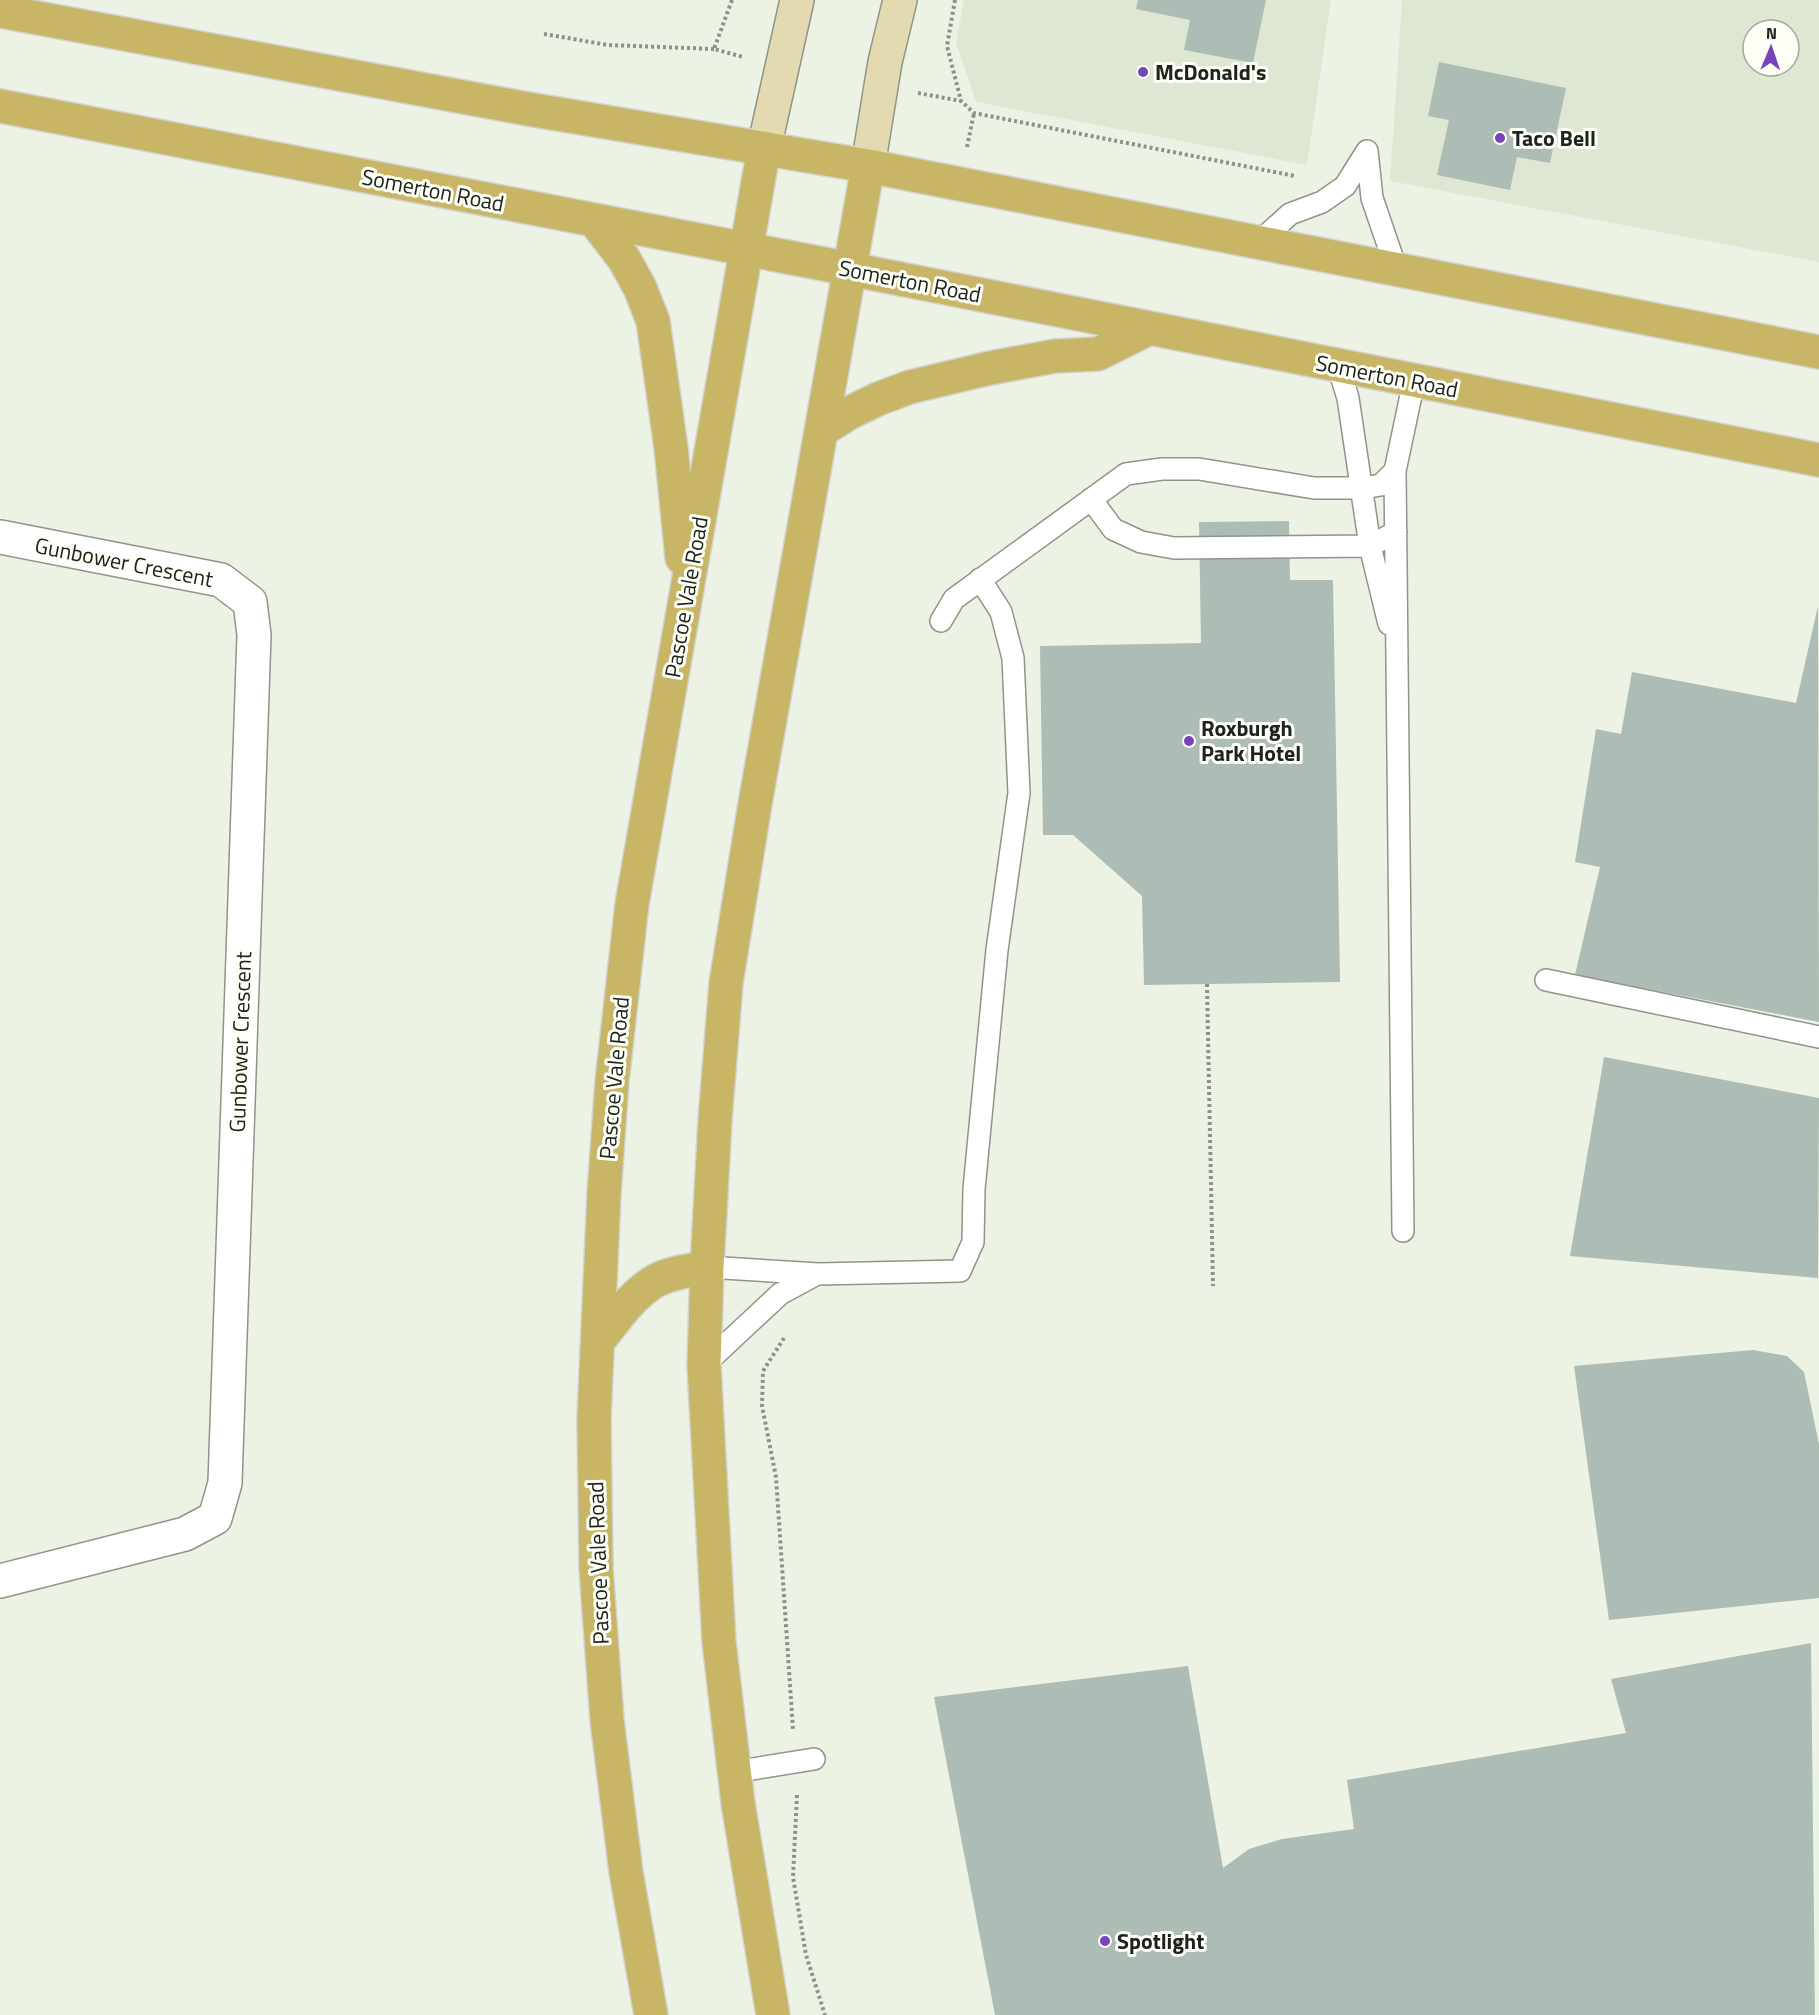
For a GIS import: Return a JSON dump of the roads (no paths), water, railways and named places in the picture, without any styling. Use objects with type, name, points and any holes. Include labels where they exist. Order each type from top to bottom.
[{"type":"main road","points":[[0,11],[528,109],[868,166],[1819,352]]},
{"type":"main road","name":"Somerton Road","points":[[0,106],[850,269],[1819,460]]},
{"type":"main road","name":"Pascoe Vale Road","points":[[651,2015],[626,1872],[606,1709],[596,1568],[594,1418],[612,1081],[632,904],[764,148]]},
{"type":"main road","points":[[773,2015],[752,1897],[734,1772],[719,1642],[704,1365],[707,1267],[715,1120],[726,983],[755,804],[868,166]]},
{"type":"main road","points":[[594,220],[624,259],[640,288],[653,321],[671,448],[686,599]]},
{"type":"main road","points":[[822,430],[849,413],[910,387],[990,368],[1055,356],[1098,354],[1148,329]]},
{"type":"main road","points":[[598,1341],[626,1307],[653,1282],[707,1267]]},
{"type":"street","points":[[764,148],[797,0]]},
{"type":"street","points":[[868,166],[885,62],[900,0]]},
{"type":"street","name":"Gunbower Crescent","points":[[0,537],[221,580],[250,602],[254,635],[225,1483],[215,1518],[184,1534],[0,1581]]},
{"type":"lane","points":[[1259,242],[1290,214],[1322,202],[1345,186],[1367,151],[1372,198],[1397,271]]},
{"type":"lane","points":[[1338,366],[1348,398],[1370,546],[1397,659]]},
{"type":"lane","points":[[1402,1231],[1395,471],[1414,381]]},
{"type":"lane","points":[[941,621],[954,599],[1126,474],[1162,469],[1199,469],[1314,488],[1362,488],[1381,486],[1395,471]]},
{"type":"lane","points":[[1091,499],[1113,529],[1141,542],[1174,548],[1370,546],[1396,532]]},
{"type":"lane","points":[[707,1267],[818,1274],[960,1271],[974,1242],[974,1189],[997,950],[1019,793],[1013,658],[1001,612],[980,579]]},
{"type":"lane","points":[[1546,980],[1819,1037]]},
{"type":"lane","points":[[704,1365],[780,1294],[818,1274]]},
{"type":"lane","points":[[734,1772],[805,1760]]},
{"type":"place","name":"McDonald's","points":[[1143,72]]},
{"type":"place","name":"Taco Bell","points":[[1500,138]]},
{"type":"place","name":"Roxburgh Park Hotel","points":[[1189,741]]},
{"type":"place","name":"Spotlight","points":[[1105,1941]]}]
